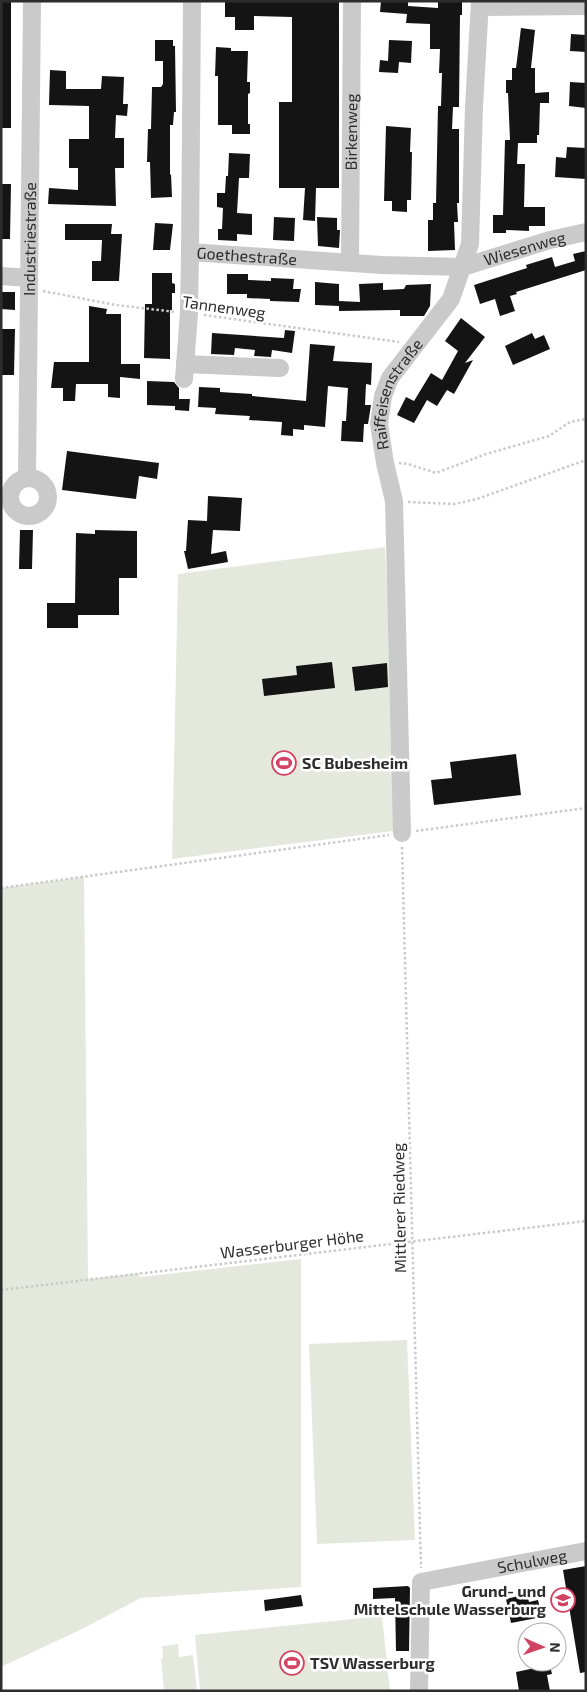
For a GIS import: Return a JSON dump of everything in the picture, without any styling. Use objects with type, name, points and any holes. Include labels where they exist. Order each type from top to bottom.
[{"type":"street","name":"Industriestraße","points":[[27,478],[32,1]]},
{"type":"street","name":"Goethestraße","points":[[192,1],[190,252],[382,265],[463,266]]},
{"type":"street","name":"Birkenweg","points":[[350,262],[352,1]]},
{"type":"street","points":[[480,4],[586,6]]},
{"type":"street","name":"Raiffeisenstraße","points":[[402,833],[394,501],[385,463],[379,424],[383,396],[390,378],[451,299],[470,244],[474,107],[480,4]]},
{"type":"street","name":"Wiesenweg","points":[[463,266],[550,240],[586,232]]},
{"type":"street","points":[[190,252],[189,313],[184,372],[280,368]]},
{"type":"street","points":[[1,276],[29,283]]},
{"type":"street","name":"Schulweg","points":[[421,1582],[586,1551]]},
{"type":"street","points":[[419,1691],[421,1582]]},
{"type":"path","name":"Tannenweg","points":[[29,283],[116,305],[189,313],[416,345]]},
{"type":"path","points":[[385,463],[408,464],[436,473],[486,454],[549,436],[570,422],[586,419]]},
{"type":"path","points":[[394,501],[455,504],[477,499],[586,460]]},
{"type":"path","points":[[1,888],[586,808]]},
{"type":"path","name":"Mittlerer Riedweg","points":[[402,833],[421,1582]]},
{"type":"path","name":"Wasserburger Höhe","points":[[1,1290],[586,1221]]},
{"type":"shaded area","name":"SC Bubesheim","points":[[385,547],[393,695],[393,831],[172,859],[178,574]]},
{"type":"shaded area","points":[[84,877],[88,1279],[139,1273],[140,1277],[301,1259],[301,1587],[141,1598],[80,1630],[1,1667],[1,888]]},
{"type":"shaded area","points":[[407,1340],[415,1540],[317,1544],[309,1344]]},
{"type":"shaded area","name":"TSV Wasserburg","points":[[382,1616],[390,1691],[200,1691],[195,1635]]},
{"type":"shaded area","points":[[178,1644],[179,1657],[193,1655],[197,1691],[164,1691],[161,1659],[163,1658],[162,1646]]},
{"type":"building","points":[[1,1],[11,1],[11,128],[1,128]]},
{"type":"building","points":[[225,1],[339,1],[339,188],[316,188],[315,221],[303,220],[305,188],[279,188],[279,102],[292,102],[292,17],[254,16],[254,30],[235,30],[235,17],[225,17]]},
{"type":"building","points":[[381,1],[408,1],[408,6],[438,8],[438,1],[462,1],[462,15],[460,15],[459,107],[453,107],[452,129],[459,129],[459,203],[457,203],[458,222],[454,222],[455,250],[428,251],[428,220],[433,220],[433,203],[436,203],[438,106],[441,106],[442,73],[439,73],[440,49],[430,49],[430,24],[406,23],[407,14],[380,12]]},
{"type":"building","points":[[521,28],[535,30],[531,68],[535,68],[535,93],[549,92],[549,103],[540,103],[537,143],[518,143],[517,164],[525,164],[524,207],[545,207],[545,226],[529,226],[529,231],[506,230],[506,233],[493,233],[493,215],[503,215],[505,140],[510,140],[506,80],[512,80],[512,68],[516,68]]},
{"type":"building","points":[[571,34],[586,35],[586,52],[570,51]]},
{"type":"building","points":[[155,40],[173,40],[173,46],[175,46],[176,112],[174,112],[173,125],[170,125],[172,197],[151,198],[150,162],[147,162],[148,129],[151,129],[152,87],[161,87],[163,84],[163,61],[155,61]]},
{"type":"building","points":[[389,40],[412,41],[411,63],[399,62],[398,73],[379,72],[380,60],[388,61]]},
{"type":"building","points":[[216,47],[231,48],[231,51],[248,51],[247,82],[250,82],[250,93],[248,94],[248,124],[250,124],[250,134],[232,134],[232,125],[218,125],[218,76],[215,76]]},
{"type":"building","points":[[50,70],[66,71],[66,89],[101,89],[102,76],[124,77],[123,104],[128,104],[127,116],[116,115],[115,138],[124,138],[124,168],[115,168],[116,206],[48,204],[49,188],[78,190],[78,168],[69,168],[69,139],[89,139],[89,106],[49,105]]},
{"type":"building","points":[[570,82],[586,83],[586,108],[569,106]]},
{"type":"building","points":[[386,126],[411,128],[411,200],[407,200],[407,212],[392,211],[392,201],[384,201]]},
{"type":"building","points":[[567,147],[586,148],[586,179],[555,177],[556,157],[566,158]]},
{"type":"building","points":[[229,153],[250,154],[249,178],[239,178],[237,213],[252,214],[252,235],[237,234],[237,241],[218,240],[218,229],[222,229],[223,208],[217,207],[217,193],[225,193]]},
{"type":"building","points":[[1,184],[11,184],[10,239],[1,239]]},
{"type":"building","points":[[274,217],[295,218],[294,241],[273,240]]},
{"type":"building","points":[[317,217],[337,218],[337,230],[340,230],[339,248],[318,246]]},
{"type":"building","points":[[155,223],[173,224],[170,250],[153,250]]},
{"type":"building","points":[[65,224],[112,224],[111,234],[122,234],[119,281],[92,281],[92,261],[101,261],[102,240],[65,240]]},
{"type":"building","points":[[586,251],[586,270],[516,292],[517,294],[510,296],[515,311],[500,316],[495,299],[480,304],[474,285],[527,268],[526,265],[552,257],[555,267],[575,261],[573,254]]},
{"type":"building","points":[[152,273],[172,273],[172,283],[175,284],[175,293],[172,293],[172,310],[170,310],[170,359],[144,358],[145,304],[152,304]]},
{"type":"building","points":[[227,274],[248,274],[248,280],[294,279],[293,289],[301,289],[299,302],[247,298],[247,294],[227,294]]},
{"type":"building","points":[[315,282],[339,284],[339,301],[360,302],[359,284],[383,283],[383,290],[404,289],[406,285],[431,284],[430,306],[424,316],[400,316],[400,310],[339,311],[339,306],[315,305]]},
{"type":"building","points":[[1,292],[15,292],[15,310],[1,309]]},
{"type":"building","points":[[89,306],[107,309],[106,314],[121,314],[121,364],[140,364],[140,379],[120,377],[120,398],[108,397],[108,384],[76,384],[75,401],[63,401],[63,388],[51,388],[54,362],[89,362]]},
{"type":"building","points":[[461,318],[485,337],[465,363],[473,360],[454,394],[447,390],[437,406],[427,400],[414,423],[397,415],[406,397],[414,401],[431,373],[442,380],[458,351],[445,341]]},
{"type":"building","points":[[1,329],[15,329],[14,375],[1,375]]},
{"type":"building","points":[[285,330],[295,331],[292,353],[272,350],[271,357],[254,356],[255,350],[235,348],[234,355],[211,354],[212,333],[284,338]]},
{"type":"building","points":[[532,333],[535,339],[544,335],[550,349],[513,365],[505,346]]},
{"type":"building","points":[[310,344],[335,346],[333,361],[372,363],[371,385],[366,384],[365,405],[371,405],[368,424],[364,424],[363,442],[341,441],[342,421],[346,421],[348,388],[328,386],[325,427],[304,425],[304,430],[293,429],[293,436],[281,435],[282,422],[249,420],[250,416],[215,414],[216,408],[198,407],[199,387],[220,388],[220,392],[306,401]]},
{"type":"building","points":[[147,381],[174,382],[179,388],[179,399],[190,399],[189,411],[175,410],[175,406],[147,405]]},
{"type":"building","points":[[67,451],[159,463],[157,479],[139,476],[136,499],[62,490]]},
{"type":"building","points":[[208,496],[242,498],[240,531],[213,530],[211,554],[226,551],[228,562],[188,569],[184,551],[186,551],[188,520],[207,521]]},
{"type":"building","points":[[20,530],[33,530],[32,569],[19,569]]},
{"type":"building","points":[[95,530],[137,531],[137,578],[119,578],[119,615],[78,615],[78,628],[47,628],[47,603],[75,603],[76,533],[95,534]]},
{"type":"building","points":[[332,662],[335,688],[264,696],[262,679],[297,675],[296,666]]},
{"type":"building","points":[[387,663],[388,687],[355,691],[352,667]]},
{"type":"building","points":[[516,754],[521,795],[434,805],[431,780],[452,778],[450,762]]},
{"type":"building","points":[[586,1566],[586,1672],[580,1673],[563,1570]]},
{"type":"building","points":[[408,1586],[410,1588],[409,1651],[396,1651],[395,1598],[373,1599],[373,1588]]},
{"type":"building","points":[[527,1594],[529,1602],[538,1600],[542,1617],[511,1623],[506,1599]]},
{"type":"building","points":[[301,1595],[303,1606],[265,1611],[264,1600]]},
{"type":"building","points":[[516,1672],[552,1672],[552,1674],[547,1675],[550,1691],[519,1691]]},
{"type":"place","name":"SC Bubesheim","points":[[284,763]]},
{"type":"place","name":"Grund- und Mittelschule Wasserburg","points":[[563,1600]]},
{"type":"place","name":"TSV Wasserburg","points":[[292,1663]]}]
